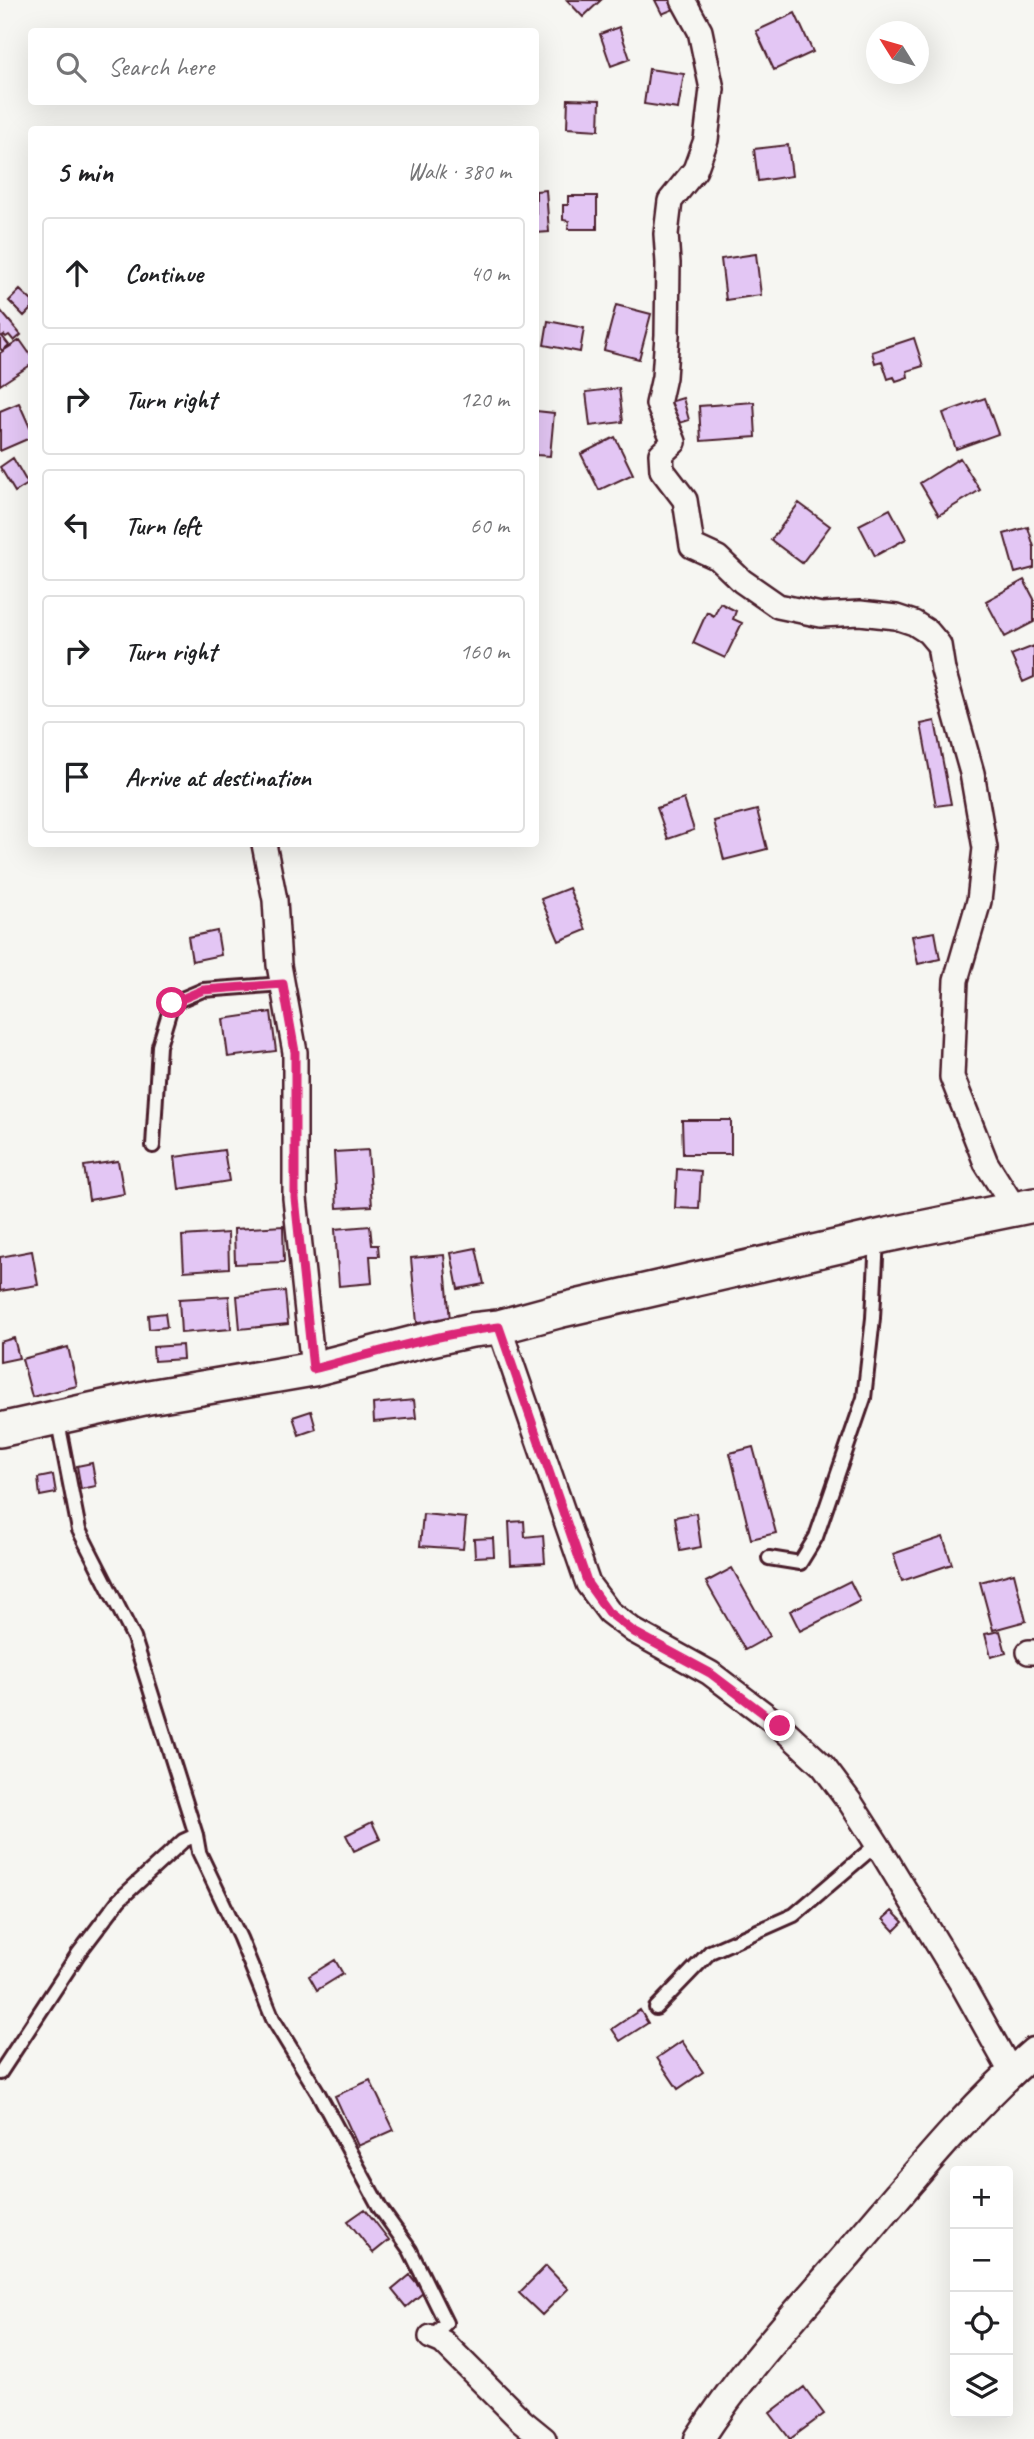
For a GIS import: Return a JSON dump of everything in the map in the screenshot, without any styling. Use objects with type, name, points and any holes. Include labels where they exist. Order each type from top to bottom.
[{"type":"main road","points":[[0,1430],[149,1397],[313,1369],[432,1339],[499,1327],[877,1238],[1024,1207]]},
{"type":"street","points":[[683,0],[700,32],[712,89],[706,139],[695,170],[670,201],[666,234],[667,335],[664,377],[658,404],[674,442],[661,454],[662,470],[685,500],[692,546],[718,558],[742,581],[778,606],[821,615],[860,613],[895,617],[914,623],[928,632],[939,645],[943,670],[972,773],[985,848],[979,901],[956,980],[952,1077],[986,1163],[1024,1207]]},
{"type":"street","points":[[265,847],[275,900],[279,965],[295,1052],[295,1198],[313,1369]]},
{"type":"street","points":[[499,1327],[588,1584],[608,1612],[634,1632],[710,1673],[780,1726],[823,1766],[877,1844],[963,1986],[1011,2072]]},
{"type":"street","points":[[699,2439],[720,2407],[798,2312],[941,2148],[1011,2072],[1034,2052]]},
{"type":"street","points":[[432,2337],[443,2342],[522,2421],[544,2439]]},
{"type":"lane","points":[[153,1146],[159,1046],[172,1003],[203,990],[283,984]]},
{"type":"lane","points":[[769,1558],[800,1563],[816,1537],[864,1398],[873,1318],[877,1238]]},
{"type":"lane","points":[[57,1417],[79,1530],[134,1638],[199,1852],[240,1938],[273,2019],[317,2091],[380,2208],[410,2250],[446,2323],[432,2337]]},
{"type":"lane","points":[[0,2073],[78,1954],[119,1900],[183,1841],[196,1835]]},
{"type":"lane","points":[[656,2008],[710,1952],[794,1915],[877,1844]]},
{"type":"building","points":[[567,0],[601,0],[583,17]]},
{"type":"building","points":[[655,0],[670,0],[674,9],[662,14]]},
{"type":"building","points":[[795,13],[813,52],[774,70],[756,31]]},
{"type":"building","points":[[619,27],[630,59],[611,66],[600,34]]},
{"type":"building","points":[[649,69],[684,74],[678,109],[644,104]]},
{"type":"building","points":[[568,99],[600,100],[599,130],[567,128]]},
{"type":"building","points":[[788,145],[792,176],[758,181],[754,149]]},
{"type":"building","points":[[546,190],[549,232],[539,233],[539,191]]},
{"type":"building","points":[[568,196],[597,196],[597,229],[568,229],[569,221],[563,220],[563,205],[568,205]]},
{"type":"building","points":[[756,254],[761,295],[726,300],[721,259]]},
{"type":"building","points":[[20,290],[28,297],[28,312],[24,316],[9,301]]},
{"type":"building","points":[[616,305],[651,314],[639,359],[604,350]]},
{"type":"building","points":[[0,310],[21,335],[14,341],[9,335],[2,336],[9,345],[2,351],[0,348]]},
{"type":"building","points":[[548,321],[584,328],[580,352],[544,345]]},
{"type":"building","points":[[914,338],[923,366],[907,371],[908,377],[896,381],[894,377],[888,379],[882,361],[875,363],[872,352]]},
{"type":"building","points":[[20,340],[28,351],[28,367],[0,385],[0,353]]},
{"type":"building","points":[[619,388],[623,422],[590,426],[586,392]]},
{"type":"building","points":[[683,398],[689,420],[673,425],[666,403]]},
{"type":"building","points":[[985,398],[998,434],[956,449],[943,413]]},
{"type":"building","points":[[754,402],[756,437],[701,441],[699,406]]},
{"type":"building","points":[[19,403],[28,423],[28,439],[0,451],[0,411]]},
{"type":"building","points":[[539,411],[554,413],[550,456],[539,455]]},
{"type":"building","points":[[615,437],[633,474],[599,490],[581,454]]},
{"type":"building","points":[[13,458],[28,484],[15,492],[0,467]]},
{"type":"building","points":[[960,458],[980,490],[939,515],[920,483]]},
{"type":"building","points":[[799,503],[830,526],[802,563],[771,540]]},
{"type":"building","points":[[890,509],[906,539],[875,556],[859,525]]},
{"type":"building","points":[[1028,527],[1034,547],[1034,568],[1015,573],[1004,534]]},
{"type":"building","points":[[1024,580],[1034,599],[1034,622],[1005,637],[986,601]]},
{"type":"building","points":[[720,603],[736,611],[733,619],[742,623],[725,658],[693,643],[707,612],[714,616]]},
{"type":"building","points":[[1034,646],[1034,677],[1023,682],[1011,655]]},
{"type":"building","points":[[935,721],[951,804],[936,806],[921,724]]},
{"type":"building","points":[[684,799],[694,830],[668,839],[657,808]]},
{"type":"building","points":[[757,810],[767,849],[724,860],[714,821]]},
{"type":"building","points":[[569,888],[586,930],[559,941],[541,899]]},
{"type":"building","points":[[217,931],[221,955],[192,961],[188,937]]},
{"type":"building","points":[[935,932],[940,959],[918,964],[912,936]]},
{"type":"building","points":[[271,1012],[276,1051],[228,1057],[223,1019]]},
{"type":"building","points":[[682,1120],[731,1120],[731,1154],[683,1154]]},
{"type":"building","points":[[224,1150],[229,1181],[179,1189],[175,1157]]},
{"type":"building","points":[[368,1150],[372,1206],[337,1208],[334,1152]]},
{"type":"building","points":[[118,1161],[124,1194],[89,1200],[84,1166]]},
{"type":"building","points":[[677,1169],[701,1171],[699,1209],[675,1208]]},
{"type":"building","points":[[283,1226],[284,1262],[235,1264],[234,1229]]},
{"type":"building","points":[[370,1226],[372,1245],[378,1245],[379,1256],[370,1256],[372,1283],[339,1286],[335,1229]]},
{"type":"building","points":[[228,1233],[229,1268],[184,1271],[182,1236]]},
{"type":"building","points":[[476,1248],[484,1284],[458,1289],[451,1253]]},
{"type":"building","points":[[32,1251],[38,1285],[0,1291],[0,1257]]},
{"type":"building","points":[[444,1255],[450,1320],[417,1323],[411,1258]]},
{"type":"building","points":[[285,1291],[288,1324],[240,1329],[237,1296]]},
{"type":"building","points":[[229,1296],[231,1329],[181,1333],[179,1299]]},
{"type":"building","points":[[165,1313],[167,1327],[149,1329],[148,1315]]},
{"type":"building","points":[[14,1338],[19,1358],[0,1362],[0,1342]]},
{"type":"building","points":[[182,1345],[183,1359],[154,1361],[153,1347]]},
{"type":"building","points":[[68,1347],[77,1386],[32,1397],[22,1359]]},
{"type":"building","points":[[414,1400],[416,1418],[374,1422],[373,1404]]},
{"type":"building","points":[[311,1411],[316,1429],[299,1435],[293,1417]]},
{"type":"building","points":[[753,1447],[776,1533],[751,1539],[730,1453]]},
{"type":"building","points":[[92,1463],[96,1486],[81,1489],[77,1466]]},
{"type":"building","points":[[53,1475],[56,1493],[40,1496],[38,1478]]},
{"type":"building","points":[[696,1513],[701,1547],[680,1551],[675,1517]]},
{"type":"building","points":[[423,1514],[466,1518],[463,1549],[420,1546]]},
{"type":"building","points":[[524,1521],[525,1537],[543,1535],[545,1563],[511,1565],[509,1522]]},
{"type":"building","points":[[943,1537],[952,1564],[902,1581],[893,1554]]},
{"type":"building","points":[[493,1538],[494,1556],[475,1557],[474,1539]]},
{"type":"building","points":[[732,1568],[770,1636],[745,1650],[706,1582]]},
{"type":"building","points":[[1014,1573],[1026,1621],[993,1630],[980,1582]]},
{"type":"building","points":[[850,1581],[860,1601],[800,1631],[790,1611]]},
{"type":"building","points":[[1000,1631],[1006,1653],[991,1657],[985,1634]]},
{"type":"building","points":[[372,1822],[380,1839],[354,1851],[346,1835]]},
{"type":"building","points":[[892,1911],[903,1922],[894,1931],[883,1919]]},
{"type":"building","points":[[335,1960],[343,1974],[317,1990],[309,1976]]},
{"type":"building","points":[[640,2010],[648,2023],[620,2041],[612,2029]]},
{"type":"building","points":[[682,2041],[703,2072],[678,2089],[657,2058]]},
{"type":"building","points":[[370,2080],[394,2130],[358,2146],[335,2096]]},
{"type":"building","points":[[365,2209],[389,2240],[373,2253],[348,2221]]},
{"type":"building","points":[[546,2266],[568,2289],[542,2315],[519,2293]]},
{"type":"building","points":[[410,2275],[424,2292],[406,2307],[392,2290]]},
{"type":"building","points":[[804,2387],[824,2414],[790,2439],[770,2413]]},
{"type":"route","points":[[172,1003],[203,990],[283,984],[295,1052],[295,1198],[313,1369],[418,1342],[499,1327],[588,1584],[608,1612],[634,1632],[710,1673],[780,1726]]}]
